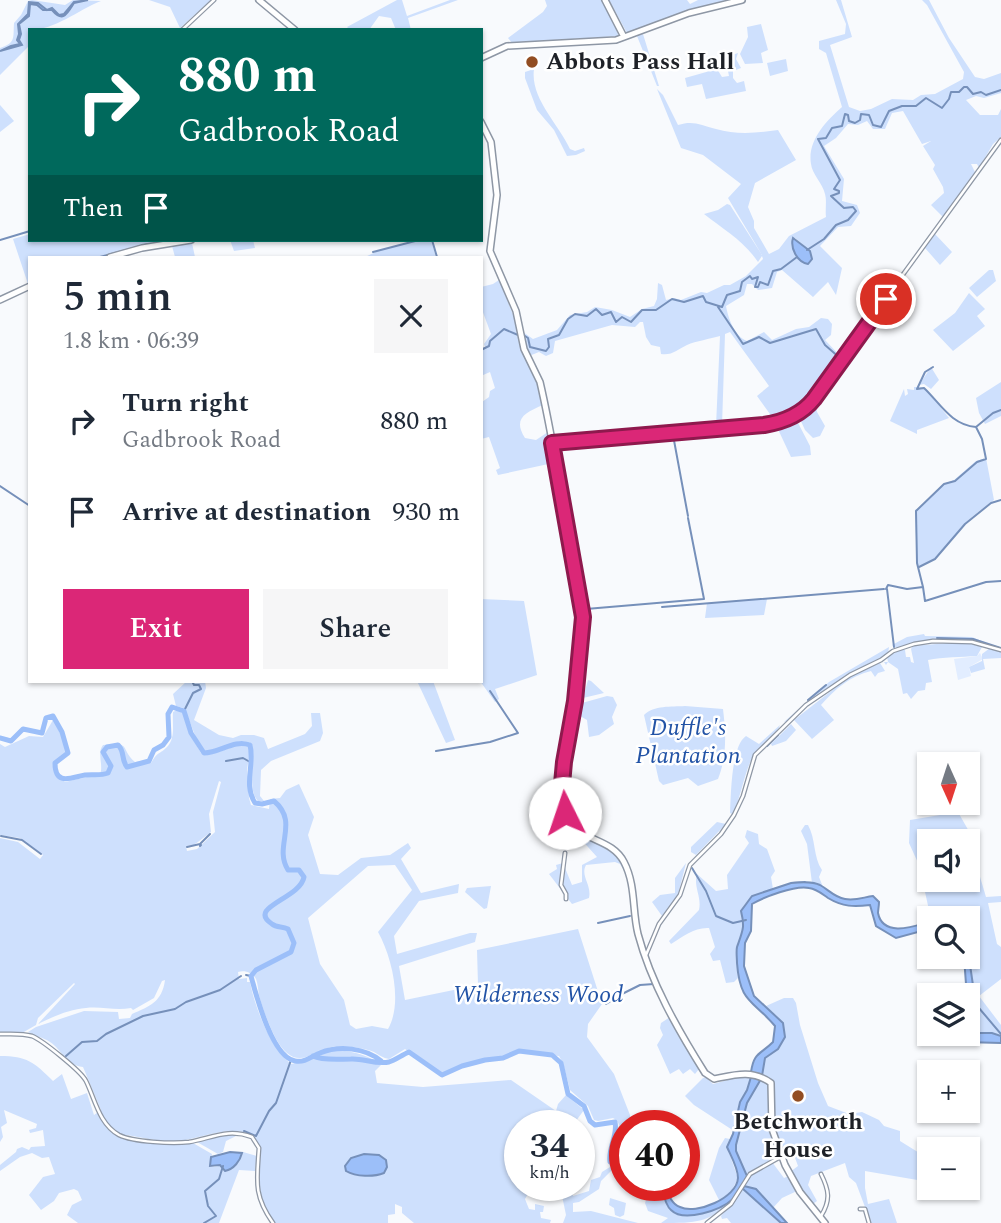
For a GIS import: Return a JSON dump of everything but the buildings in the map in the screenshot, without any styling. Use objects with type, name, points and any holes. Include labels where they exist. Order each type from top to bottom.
[{"type":"street","points":[[183,28],[214,0]]},
{"type":"street","points":[[259,0],[293,28]]},
{"type":"street","points":[[606,0],[624,37]]},
{"type":"street","points":[[483,57],[507,46],[588,43],[624,37],[689,13],[742,0]]},
{"type":"street","points":[[483,126],[491,142],[497,195],[489,251],[516,311],[524,349],[538,376],[583,617],[575,701],[564,762],[562,800],[567,818],[576,830],[614,850],[624,862],[632,886],[641,943],[663,998],[705,1073],[714,1079],[734,1073],[750,1075],[763,1078],[772,1086],[771,1123],[782,1156],[795,1184],[825,1223]]},
{"type":"street","points":[[552,443],[764,425],[781,421],[805,409],[1001,140]]},
{"type":"street","points":[[114,256],[179,242]]},
{"type":"street","points":[[0,300],[28,287]]},
{"type":"street","points":[[646,955],[649,943],[680,895],[690,865],[721,834],[734,815],[743,796],[755,755],[806,705],[850,675],[893,651],[914,644],[933,641],[972,642],[1001,650]]},
{"type":"street","points":[[565,853],[561,885],[566,898],[573,895]]},
{"type":"street","points":[[641,943],[649,943]]},
{"type":"street","points":[[0,1034],[36,1037],[77,1069],[104,1121],[122,1137],[180,1143],[224,1133],[252,1137],[258,1144],[256,1169],[259,1196],[273,1223]]},
{"type":"street","points":[[707,1223],[732,1203],[750,1174],[782,1156]]},
{"type":"street","points":[[821,1174],[829,1195],[821,1216]]},
{"type":"street","points":[[860,1209],[865,1209],[870,1223]]},
{"type":"shaded area","points":[[980,653],[983,659],[969,667],[971,676],[958,680],[954,659],[977,656]]},
{"type":"green space","points":[[73,0],[101,1],[48,27],[28,28],[28,47],[0,75],[0,48],[11,42],[14,23],[28,1],[65,5]]},
{"type":"green space","points":[[149,0],[211,0],[180,28],[170,7]]},
{"type":"green space","points":[[397,0],[402,0],[407,16],[450,0],[458,0],[408,18],[410,28],[395,28],[391,18],[379,16],[370,28],[347,27]]},
{"type":"green space","points":[[545,0],[603,0],[619,36],[512,43],[508,38],[543,12],[547,6]]},
{"type":"green space","points":[[609,0],[687,0],[690,4],[698,0],[737,0],[679,14],[627,33]]},
{"type":"green space","points":[[836,0],[841,0],[852,37],[830,45],[849,107],[860,111],[892,99],[913,100],[921,95],[935,94],[963,79],[964,72],[922,0],[929,0],[949,38],[975,77],[984,79],[1001,73],[1001,93],[966,100],[980,115],[998,115],[1001,109],[1001,137],[993,144],[979,168],[977,164],[971,164],[975,172],[943,217],[931,205],[944,193],[933,169],[935,165],[923,146],[931,141],[922,144],[903,111],[892,113],[885,129],[873,129],[867,121],[858,125],[848,124],[836,138],[824,146],[844,179],[842,201],[857,205],[860,213],[851,226],[838,227],[820,246],[842,268],[836,295],[828,282],[813,297],[782,270],[777,272],[772,288],[758,290],[752,284],[747,284],[744,295],[726,306],[736,331],[747,341],[764,332],[772,340],[796,329],[809,327],[821,318],[828,319],[832,324],[831,335],[825,340],[842,358],[805,407],[775,421],[757,396],[769,386],[730,332],[725,334],[722,426],[716,426],[720,336],[691,344],[672,353],[661,354],[660,347],[651,345],[643,322],[640,322],[635,327],[612,325],[555,341],[553,353],[546,356],[539,352],[529,356],[523,343],[523,332],[533,339],[557,330],[570,315],[587,312],[595,307],[630,317],[642,309],[654,306],[658,283],[662,285],[666,300],[681,300],[730,285],[746,276],[763,259],[762,256],[758,262],[740,242],[704,214],[730,205],[762,255],[728,198],[741,184],[703,155],[681,148],[657,89],[663,95],[678,125],[693,123],[739,133],[778,130],[796,160],[755,183],[748,207],[754,228],[769,254],[779,249],[789,236],[826,217],[825,194],[812,168],[812,147],[819,132],[842,107],[826,53],[819,49],[819,41],[845,34],[846,24]],"holes":[[[795,238],[810,251],[812,259],[808,264],[796,257]]]},
{"type":"green space","points":[[761,24],[768,50],[761,53],[763,63],[745,64],[740,54],[748,37],[747,27]]},
{"type":"green space","points":[[643,34],[659,86],[637,36]]},
{"type":"green space","points":[[738,53],[736,59],[741,68],[733,71],[733,78],[737,83],[744,81],[746,91],[706,99],[702,84],[687,87],[685,78],[717,69],[722,77],[729,76],[728,71],[719,67],[726,65],[723,58]]},
{"type":"green space","points":[[786,59],[788,71],[770,76],[767,63]]},
{"type":"green space","points":[[534,69],[540,100],[570,149],[575,151],[584,148],[585,151],[567,156],[554,130],[537,110],[525,78],[525,72]]},
{"type":"green space","points":[[0,105],[14,121],[0,132]]},
{"type":"green space","points":[[935,234],[952,252],[940,265],[925,248]]},
{"type":"green space","points":[[28,235],[28,242],[158,242],[101,256],[28,256],[28,284],[13,239]]},
{"type":"green space","points":[[231,242],[254,242],[255,248],[234,251]]},
{"type":"green space","points":[[412,242],[432,242],[436,256],[367,256]]},
{"type":"green space","points":[[192,243],[195,256],[175,256],[172,246]]},
{"type":"green space","points":[[989,270],[993,270],[996,281],[977,297],[969,288]]},
{"type":"green space","points":[[499,280],[516,322],[523,354],[537,378],[543,405],[522,417],[520,426],[525,438],[536,440],[548,432],[553,463],[498,475],[496,470],[500,468],[489,437],[483,438],[483,401],[495,388],[490,372],[483,375],[483,348],[491,334],[483,312],[483,286]]},
{"type":"green space","points":[[969,293],[985,309],[977,316],[985,326],[953,351],[933,330],[955,313]]},
{"type":"green space","points":[[931,367],[939,380],[931,389],[924,384],[919,385]]},
{"type":"green space","points":[[1001,382],[1001,416],[985,424],[976,398]]},
{"type":"green space","points":[[914,387],[924,387],[949,418],[917,430],[917,434],[890,421],[904,389],[905,396],[908,394],[907,389],[914,390]]},
{"type":"green space","points":[[815,400],[817,412],[825,426],[820,436],[813,438],[805,430],[799,417]]},
{"type":"green space","points":[[795,417],[810,446],[811,455],[791,457],[776,425]]},
{"type":"green space","points":[[986,458],[994,500],[963,525],[938,555],[917,566],[915,510],[943,484],[954,480],[976,461]]},
{"type":"green space","points":[[483,599],[524,601],[537,675],[495,689],[499,699],[495,702],[481,683]]},
{"type":"green space","points":[[767,599],[764,615],[705,618],[707,603]]},
{"type":"green space","points":[[924,634],[972,637],[1001,649],[949,641],[923,642],[897,648],[892,645],[907,637]]},
{"type":"green space","points":[[948,643],[982,647],[977,656],[928,660],[932,682],[926,683],[925,690],[918,691],[911,699],[907,693],[903,694],[898,669],[888,662],[887,657],[902,649],[905,650],[906,657],[910,657],[914,663],[911,649],[913,646]]},
{"type":"green space","points":[[889,647],[888,654],[847,675],[802,706],[829,682]]},
{"type":"green space","points":[[990,648],[1001,651],[1001,658],[983,659],[985,669],[971,673],[969,667],[982,661],[982,654]]},
{"type":"green space","points":[[880,663],[885,671],[875,677],[871,671],[856,676],[837,689],[821,705],[834,720],[812,739],[794,720],[849,677]]},
{"type":"green space","points":[[588,680],[591,681],[604,693],[583,698]]},
{"type":"green space","points":[[185,683],[205,683],[206,688],[194,720],[219,735],[233,738],[254,735],[264,738],[268,749],[305,734],[312,726],[311,713],[320,713],[323,733],[320,741],[271,761],[261,770],[260,796],[264,801],[258,801],[252,782],[252,744],[240,742],[215,750],[202,750],[183,708],[176,706],[173,694]]},
{"type":"green space","points":[[418,683],[434,683],[455,740],[446,743]]},
{"type":"green space","points":[[607,696],[613,697],[617,705],[612,717],[614,724],[599,735],[589,737],[587,720],[580,716],[582,703]]},
{"type":"green space","name":"Duffle's Plantation","points":[[685,706],[723,709],[725,745],[721,770],[718,779],[698,786],[688,778],[663,785],[659,781],[644,715],[658,708]]},
{"type":"green space","name":"Wilderness Wood","points":[[177,710],[183,713],[190,734],[201,753],[248,746],[250,750],[247,770],[251,805],[269,809],[270,799],[280,798],[286,790],[299,784],[314,817],[308,835],[320,874],[338,875],[361,858],[390,855],[408,843],[411,848],[401,859],[421,893],[459,884],[458,893],[419,901],[394,936],[397,954],[470,933],[477,933],[475,942],[399,966],[405,1000],[478,985],[477,950],[578,929],[602,1004],[588,1024],[587,1037],[614,1074],[628,1110],[609,1110],[609,1119],[598,1121],[595,1120],[595,1110],[590,1110],[570,1090],[559,1056],[519,1051],[503,1058],[462,1066],[442,1075],[405,1049],[389,1059],[374,1052],[342,1046],[304,1058],[293,1057],[283,1049],[274,1035],[266,1018],[256,979],[248,972],[238,972],[239,979],[247,978],[247,982],[250,982],[264,1026],[276,1048],[291,1064],[325,1052],[342,1051],[367,1057],[381,1065],[375,1071],[377,1083],[423,1087],[511,1080],[555,1110],[504,1110],[504,1201],[526,1201],[529,1209],[535,1210],[535,1204],[544,1206],[543,1212],[540,1212],[541,1218],[551,1220],[550,1223],[414,1223],[402,1213],[402,1207],[395,1204],[395,1214],[388,1215],[388,1223],[273,1223],[259,1190],[259,1146],[244,1132],[222,1132],[177,1141],[127,1135],[125,1139],[157,1143],[193,1143],[212,1154],[210,1166],[214,1167],[238,1161],[243,1152],[257,1156],[255,1171],[239,1170],[219,1223],[78,1223],[67,1215],[72,1205],[82,1200],[78,1191],[74,1189],[59,1193],[54,1201],[41,1210],[29,1195],[43,1177],[55,1174],[49,1157],[42,1158],[32,1153],[20,1157],[0,1171],[0,1165],[17,1149],[22,1147],[29,1150],[31,1147],[45,1146],[43,1130],[30,1133],[29,1130],[36,1128],[37,1124],[4,1110],[7,1123],[1,1127],[3,1137],[0,1142],[0,1056],[29,1061],[53,1081],[62,1074],[71,1099],[87,1093],[94,1115],[101,1110],[83,1067],[68,1060],[50,1042],[28,1032],[84,1011],[118,1012],[119,1019],[130,1018],[158,998],[165,980],[154,998],[133,1010],[80,1009],[38,1024],[74,983],[38,1018],[36,1025],[22,1033],[0,1032],[0,838],[18,842],[40,859],[43,855],[20,838],[0,835],[0,744],[5,747],[29,736],[43,737],[53,720],[63,740],[65,753],[53,765],[54,772],[65,782],[99,777],[100,752],[103,745],[122,745],[135,762],[147,760],[151,763],[170,743],[173,712]],"holes":[[[219,781],[221,782],[213,812],[215,832],[197,849],[187,851],[186,846],[194,845],[211,832],[209,814]],[[395,865],[412,890],[378,932],[388,954],[394,980],[395,1006],[388,1029],[372,1026],[356,1029],[350,1025],[344,1000],[320,964],[308,918],[368,866]]]},
{"type":"green space","points":[[791,724],[796,730],[786,741],[772,746],[771,744]]},
{"type":"green space","points":[[780,725],[752,758],[734,812],[730,813],[733,772],[741,741],[746,736],[759,744]]},
{"type":"green space","points":[[960,816],[968,829],[917,829],[917,861],[909,843],[910,820]]},
{"type":"green space","points":[[717,822],[726,824],[696,855],[691,852],[691,847]]},
{"type":"green space","points":[[808,825],[822,870],[819,877],[823,887],[812,883],[807,844],[801,831]]},
{"type":"green space","points":[[747,830],[758,834],[759,844],[767,849],[775,871],[771,877],[773,889],[751,899],[741,911],[745,923],[737,948],[738,978],[734,982],[726,983],[720,960],[713,961],[710,954],[715,947],[709,928],[694,931],[671,944],[669,941],[699,910],[697,874],[716,891],[728,889],[727,875],[749,843],[745,837]]},
{"type":"green space","points":[[579,837],[618,855],[628,877],[620,864],[615,862],[586,865],[584,873],[589,898],[572,904],[549,874],[557,869],[556,865],[563,863],[572,885],[582,882],[582,865],[597,857]]},
{"type":"green space","points":[[686,863],[678,895],[662,916],[652,902],[660,895],[675,893],[675,878]]},
{"type":"green space","points":[[980,877],[986,897],[1001,896],[1001,902],[988,903],[997,944],[1001,947],[1001,979],[980,995],[980,983],[973,983],[971,969],[980,969],[980,906],[928,906],[925,892],[980,892]]},
{"type":"green space","points":[[491,886],[487,908],[484,909],[465,892],[467,888]]},
{"type":"green space","points":[[980,997],[1001,1025],[1001,1036],[980,1033]]},
{"type":"green space","points":[[784,998],[793,998],[818,1083],[828,1106],[849,1114],[862,1112],[879,1120],[884,1126],[900,1131],[900,1141],[917,1152],[917,1180],[865,1171],[868,1204],[889,1199],[897,1223],[871,1223],[856,1183],[849,1177],[845,1163],[811,1176],[808,1185],[817,1201],[813,1204],[799,1188],[790,1172],[798,1166],[794,1155],[784,1155],[786,1148],[781,1149],[773,1123],[774,1083],[762,1076],[765,1058],[778,1049],[785,1037],[773,1013],[766,1006]]},
{"type":"green space","points":[[670,1017],[699,1069],[695,1074],[690,1069],[683,1074],[679,1069],[670,1074],[657,1045],[663,1035],[661,1023]]},
{"type":"green space","points":[[742,1076],[751,1077],[740,1102],[734,1131],[685,1096],[703,1078],[706,1077],[713,1084]]},
{"type":"green space","points":[[761,1079],[770,1086],[769,1125],[773,1139],[763,1141],[769,1161],[747,1176],[736,1145],[747,1103]]},
{"type":"green space","points":[[566,1095],[584,1110],[556,1110]]},
{"type":"green space","points":[[229,1134],[238,1135],[226,1141],[223,1152],[218,1154],[197,1142]]},
{"type":"green space","points":[[725,1138],[730,1139],[727,1147],[738,1178],[731,1192],[719,1200],[709,1180]]},
{"type":"green space","points":[[772,1162],[784,1178],[789,1176],[797,1191],[782,1198],[772,1209],[756,1189],[744,1186],[750,1176]]},
{"type":"green space","points":[[609,1168],[609,1173],[595,1192],[595,1179],[600,1177]]},
{"type":"green space","points":[[743,1189],[781,1223],[731,1223],[727,1218],[722,1219],[721,1216]]},
{"type":"green space","points":[[733,1200],[709,1217],[684,1223],[661,1223],[668,1218],[648,1211],[645,1203],[665,1201],[672,1211],[686,1216],[703,1213]]},
{"type":"green space","points":[[563,1201],[581,1201],[573,1203],[573,1212],[591,1211],[638,1223],[563,1223],[566,1215]]},
{"type":"green space","points":[[610,1201],[626,1203],[624,1215],[615,1215],[614,1208],[609,1205]]},
{"type":"water","points":[[88,0],[74,3],[67,13],[62,16],[59,16],[52,10],[47,10],[52,8],[59,15],[64,14],[74,2]]},
{"type":"water","points":[[29,2],[38,3],[47,10],[30,4],[29,16],[19,24],[19,40],[22,45],[0,51],[20,44],[17,40],[18,24],[28,14]]},
{"type":"water","points":[[793,238],[810,251],[812,259],[808,264],[795,254]]},
{"type":"water","points":[[806,882],[817,884],[845,899],[873,896],[879,902],[878,913],[886,926],[900,928],[917,926],[917,932],[896,938],[876,926],[870,905],[844,905],[809,888],[788,890],[752,904],[751,931],[745,943],[744,966],[754,996],[783,1023],[785,1037],[778,1049],[765,1058],[762,1076],[751,1072],[752,1066],[758,1054],[773,1042],[775,1026],[744,993],[737,953],[743,929],[741,911],[752,896],[791,883]]},
{"type":"water","points":[[965,969],[971,969],[973,983],[966,983]]},
{"type":"water","points":[[980,1033],[1001,1036],[1001,1043],[980,1042]]},
{"type":"water","points":[[751,1077],[761,1079],[747,1103],[736,1145],[747,1176],[738,1194],[712,1211],[693,1215],[677,1214],[665,1201],[672,1201],[687,1209],[705,1207],[723,1198],[736,1185],[737,1170],[727,1147],[733,1134],[740,1102]]},
{"type":"water","points":[[230,1152],[242,1153],[231,1168],[225,1171],[220,1165],[210,1166],[211,1157]]},
{"type":"water","points":[[364,1154],[379,1155],[386,1160],[384,1173],[365,1176],[346,1171],[345,1166],[351,1158]]},
{"type":"water","points":[[744,1186],[756,1189],[787,1223],[781,1223],[743,1189]]},
{"type":"waterway","points":[[807,250],[856,211],[853,207],[844,208],[831,196],[839,193],[834,189],[840,180],[818,139],[826,138],[832,128],[842,126],[845,114],[848,115],[849,121],[855,123],[860,120],[861,114],[869,115],[873,125],[881,127],[889,111],[902,106],[916,106],[926,98],[942,108],[951,92],[959,92],[964,87],[973,94],[981,92],[986,95],[1001,90]]},
{"type":"waterway","points":[[0,240],[28,232]]},
{"type":"waterway","points":[[373,252],[411,242]]},
{"type":"waterway","points":[[433,242],[437,256]]},
{"type":"waterway","points":[[104,256],[148,244]]},
{"type":"waterway","points":[[525,336],[530,347],[546,351],[549,347],[548,339],[559,335],[568,319],[575,314],[587,316],[596,309],[602,315],[611,312],[616,322],[622,317],[631,322],[642,310],[656,310],[672,299],[684,302],[703,296],[706,302],[722,307],[727,295],[740,291],[742,282],[750,276],[752,279],[758,277],[755,287],[758,287],[760,282],[768,285],[773,271],[781,269],[797,257]]},
{"type":"waterway","points":[[718,307],[743,344],[759,337],[770,343],[816,329],[825,345],[841,359]]},
{"type":"waterway","points":[[483,349],[504,329],[518,335]]},
{"type":"waterway","points":[[843,361],[857,340]]},
{"type":"waterway","points":[[933,367],[925,372],[917,389],[924,388],[953,418],[976,427],[1001,410]]},
{"type":"waterway","points":[[923,587],[917,563],[916,511],[944,484],[955,481],[977,462],[986,459],[982,439],[976,427]]},
{"type":"waterway","points":[[673,435],[688,516]]},
{"type":"waterway","points":[[0,486],[28,505]]},
{"type":"waterway","points":[[919,567],[935,559],[965,524],[991,503],[1001,500]]},
{"type":"waterway","points":[[586,609],[704,599],[688,518]]},
{"type":"waterway","points":[[570,549],[580,605]]},
{"type":"waterway","points":[[886,589],[888,585],[907,589],[923,587],[925,601],[986,582],[1001,581]]},
{"type":"waterway","points":[[662,607],[884,589]]},
{"type":"waterway","points":[[887,589],[894,647]]},
{"type":"waterway","points":[[937,638],[973,639],[1001,648]]},
{"type":"waterway","points":[[184,711],[193,693],[201,689],[193,683]]},
{"type":"waterway","points":[[808,700],[826,685]]},
{"type":"waterway","points":[[436,751],[490,742],[518,733],[490,691]]},
{"type":"waterway","points":[[0,738],[11,741],[23,729],[42,733],[46,718],[53,716],[62,732],[68,753],[55,763],[58,775],[65,779],[108,773],[111,766],[103,752],[107,747],[118,745],[127,767],[149,761],[154,750],[163,745],[169,737],[168,714],[172,707],[184,711],[191,733],[204,753],[238,744],[250,745],[249,781],[252,796],[255,803],[274,801],[281,809],[286,826],[284,861],[288,870],[299,870],[304,877],[294,891],[265,913],[272,924],[288,929],[294,943],[291,952],[256,970],[251,976],[266,1024],[279,1049],[295,1061],[327,1051],[344,1049],[368,1053],[381,1061]]},
{"type":"waterway","points":[[767,746],[778,735]]},
{"type":"waterway","points":[[226,761],[243,758],[250,762]]},
{"type":"waterway","points":[[187,847],[200,844],[210,834]]},
{"type":"waterway","points":[[1,836],[22,840],[41,854]]},
{"type":"waterway","points":[[692,868],[706,891],[716,916],[733,923],[746,920]]},
{"type":"waterway","points":[[598,923],[630,916]]},
{"type":"waterway","points":[[246,975],[251,976]]},
{"type":"waterway","points":[[66,1056],[82,1042],[97,1041],[143,1016],[175,1009],[186,1002],[220,990],[241,976]]},
{"type":"waterway","points":[[620,995],[640,985],[654,984]]},
{"type":"waterway","points":[[606,1004],[618,997]]},
{"type":"waterway","points":[[980,1009],[1001,1034]]},
{"type":"waterway","points":[[313,1056],[384,1063],[409,1052],[442,1075],[462,1066],[503,1058],[519,1051],[552,1055],[561,1063],[568,1094],[584,1106],[590,1121],[595,1125],[609,1123]]},
{"type":"waterway","points":[[244,1131],[256,1136],[276,1103],[291,1060]]},
{"type":"waterway","points":[[204,1223],[216,1216],[208,1206],[205,1191],[219,1179],[223,1166]]},
{"type":"place","name":"Abbots Pass Hall","points":[[532,62]]},
{"type":"place","name":"Betchworth House","points":[[798,1096]]},
{"type":"route","points":[[565,813],[562,800],[564,762],[575,701],[583,617],[552,443],[764,425],[790,417],[805,409],[814,399],[886,299]]}]
